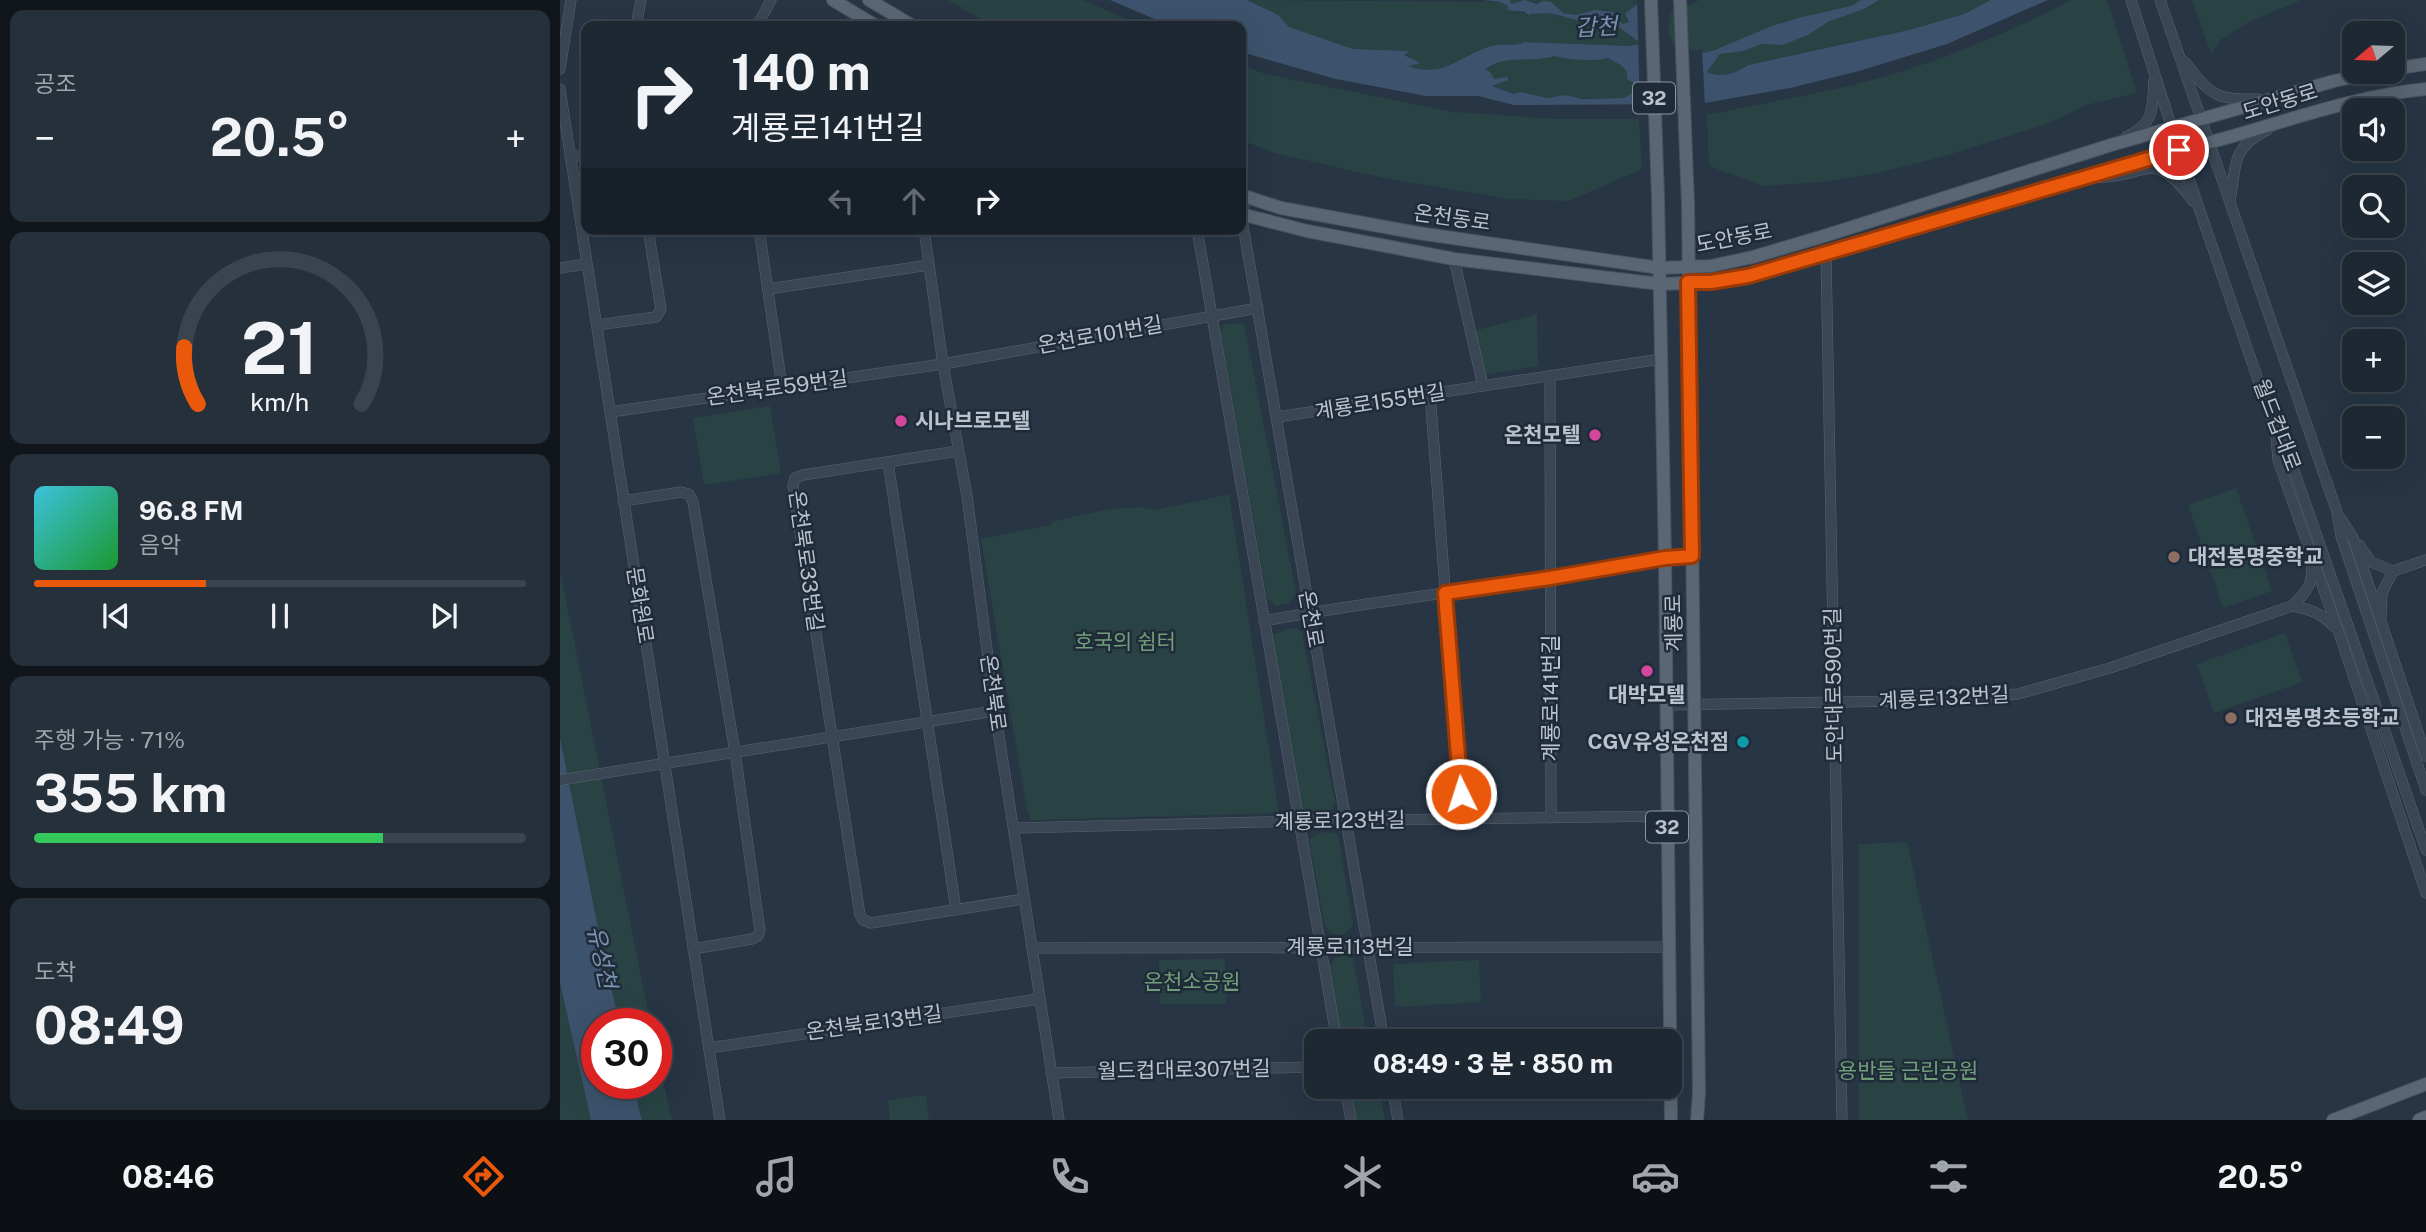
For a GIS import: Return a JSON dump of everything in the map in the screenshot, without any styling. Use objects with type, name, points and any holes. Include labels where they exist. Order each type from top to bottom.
[{"type":"main road","points":[[833,0],[868,21]]},
{"type":"main road","points":[[869,0],[895,21]]},
{"type":"main road","name":"계룡로","points":[[1651,0],[1660,268],[1670,1029]]},
{"type":"main road","name":"계룡로","points":[[1680,0],[1687,196],[1699,1092],[1697,1120]]},
{"type":"main road","points":[[2405,67],[2426,64]]},
{"type":"main road","name":"도안동로","points":[[1660,268],[1726,264],[1753,257],[2111,145],[2342,79]]},
{"type":"main road","name":"도안동로","points":[[1660,284],[1711,282],[1748,276],[2082,177],[2284,122],[2344,102],[2426,89]]},
{"type":"main road","name":"온천동로","points":[[1246,197],[1281,208],[1350,222],[1660,268]]},
{"type":"main road","name":"온천동로","points":[[1246,215],[1307,231],[1454,259],[1660,284]]},
{"type":"main road","points":[[2333,1120],[2426,1084]]},
{"type":"main road","points":[[1699,1092],[1704,1120]]},
{"type":"main road","points":[[1664,1120],[1670,1099]]},
{"type":"main road","name":"계룡로","points":[[1671,1099],[1671,1120]]},
{"type":"main road","points":[[2418,1120],[2426,1117]]},
{"type":"street","points":[[560,69],[571,0]]},
{"type":"street","points":[[637,21],[641,0]]},
{"type":"street","points":[[760,21],[771,0]]},
{"type":"street","name":"월드컵대로","points":[[2131,0],[2179,150],[2276,432],[2289,456],[2426,850]]},
{"type":"street","name":"월드컵대로","points":[[2160,0],[2337,512]]},
{"type":"street","points":[[2180,57],[2199,80],[2222,98],[2273,99]]},
{"type":"street","points":[[2111,145],[2136,132],[2150,119],[2155,73]]},
{"type":"street","name":"문화원로","points":[[560,89],[581,231]]},
{"type":"street","points":[[2230,201],[2239,151],[2254,137],[2284,122]]},
{"type":"street","points":[[570,157],[581,156]]},
{"type":"street","points":[[2082,177],[2109,178],[2145,169],[2161,170],[2178,181],[2200,211]]},
{"type":"street","name":"문화원로","points":[[582,235],[720,1120]]},
{"type":"street","points":[[597,325],[656,317],[661,309],[649,235]]},
{"type":"street","points":[[760,235],[782,387]]},
{"type":"street","name":"온천북로","points":[[925,235],[943,364],[967,496],[995,711],[1059,1120]]},
{"type":"street","points":[[1198,235],[1336,1029]]},
{"type":"street","name":"온천로","points":[[1243,235],[1382,1029]]},
{"type":"street","name":"도안대로590번길","points":[[1826,253],[1842,1119]]},
{"type":"street","points":[[1454,259],[1483,386]]},
{"type":"street","points":[[560,268],[586,264]]},
{"type":"street","points":[[768,289],[929,265]]},
{"type":"street","name":"온천로101번길","points":[[943,364],[1258,308]]},
{"type":"street","name":"계룡로155번길","points":[[1276,417],[1661,359]]},
{"type":"street","name":"온천북로59번길","points":[[610,412],[943,364]]},
{"type":"street","name":"계룡로141번길","points":[[1550,376],[1551,818]]},
{"type":"street","points":[[1430,394],[1463,820]]},
{"type":"street","points":[[2276,432],[2278,460],[2426,893]]},
{"type":"street","name":"온천북로33번길","points":[[958,451],[803,475],[796,478],[793,486],[860,915],[863,920],[871,923],[1024,899]]},
{"type":"street","points":[[888,462],[956,910]]},
{"type":"street","points":[[623,501],[681,492],[689,494],[694,502],[736,752],[760,931],[758,936],[752,939],[693,949]]},
{"type":"street","points":[[2337,512],[2371,562],[2393,571],[2426,560]]},
{"type":"street","points":[[2337,512],[2341,536],[2426,790]]},
{"type":"street","points":[[2353,538],[2426,756]]},
{"type":"street","points":[[1264,621],[1692,556]]},
{"type":"street","points":[[2292,606],[2306,593],[2313,578],[2312,558]]},
{"type":"street","points":[[2381,626],[2382,593],[2393,571]]},
{"type":"street","points":[[2292,606],[2313,610],[2327,618],[2339,633]]},
{"type":"street","name":"계룡로132번길","points":[[1666,705],[1962,700],[2018,694],[2110,668],[2292,606]]},
{"type":"street","points":[[560,780],[995,711]]},
{"type":"street","name":"계룡로123번길","points":[[1014,828],[1667,816]]},
{"type":"street","name":"계룡로113번길","points":[[1032,948],[1669,947]]},
{"type":"street","name":"온천북로13번길","points":[[709,1048],[1039,999]]},
{"type":"street","name":"월드컵대로307번길","points":[[1051,1073],[1304,1067]]},
{"type":"street","points":[[1347,1099],[1351,1120]]},
{"type":"street","points":[[1394,1099],[1398,1120]]},
{"type":"green space","points":[[948,0],[1082,0],[1131,21],[984,21]]},
{"type":"green space","points":[[1247,0],[1500,2],[1519,13],[1594,17],[1619,25],[1643,44],[1629,46],[1524,42],[1484,48],[1444,67],[1421,69],[1407,66],[1419,62],[1404,54],[1407,51],[1353,49],[1289,27],[1278,15]]},
{"type":"green space","points":[[1510,0],[1641,1],[1630,12],[1629,23],[1623,24],[1613,12],[1605,10],[1576,15],[1532,1],[1510,4]]},
{"type":"green space","points":[[1694,0],[1861,0],[1851,6],[1802,17],[1715,50],[1694,55],[1670,46],[1664,32],[1668,8]]},
{"type":"green space","points":[[1879,0],[1991,0],[1964,14],[1909,30],[1748,65],[1728,74],[1707,72],[1720,54],[1744,51],[1762,44],[1783,45]]},
{"type":"green space","points":[[2071,0],[2107,0],[2137,93],[2086,105],[2049,123],[1945,156],[1878,173],[1821,182],[1764,186],[1709,166],[1707,115],[1881,78],[1937,60],[1991,38]]},
{"type":"green space","points":[[2192,0],[2301,0],[2249,22],[2220,40],[2211,54]]},
{"type":"green space","points":[[1554,56],[1581,60],[1608,58],[1624,67],[1637,84],[1637,90],[1625,98],[1571,98],[1565,95],[1548,98],[1521,92],[1514,94],[1491,86],[1498,83],[1484,70],[1510,60]]},
{"type":"green space","points":[[1246,67],[1265,74],[1453,112],[1558,119],[1639,119],[1642,169],[1569,201],[1509,199],[1384,178],[1275,153],[1246,142]]},
{"type":"green space","points":[[1537,314],[1538,366],[1484,375],[1474,331]]},
{"type":"green space","points":[[1244,323],[1296,592],[1289,603],[1276,606],[1267,598],[1221,334],[1223,324]]},
{"type":"green space","points":[[770,406],[781,473],[704,485],[693,418]]},
{"type":"green space","points":[[2236,488],[2272,591],[2223,608],[2188,505]]},
{"type":"green space","name":"호국의 쉼터","points":[[1229,494],[1279,813],[1031,820],[1027,810],[981,539],[1051,525],[1051,522],[1105,510],[1139,507],[1156,510]]},
{"type":"green space","points":[[560,571],[648,1008],[616,1008],[560,738]]},
{"type":"green space","points":[[1297,628],[1302,633],[1335,802],[1332,810],[1298,812],[1272,641],[1275,634]]},
{"type":"green space","points":[[2285,633],[2302,682],[2214,713],[2197,664]]},
{"type":"green space","points":[[1322,832],[1338,834],[1353,925],[1344,935],[1333,934],[1325,926],[1309,841]]},
{"type":"green space","name":"용반들 근린공원","points":[[1907,842],[1968,1120],[1859,1120],[1859,844]]},
{"type":"green space","points":[[1343,955],[1353,958],[1366,1029],[1339,1029],[1329,967],[1335,958]]},
{"type":"green space","name":"온천소공원","points":[[1225,959],[1226,1004],[1160,1004],[1159,960]]},
{"type":"green space","points":[[1479,960],[1481,1002],[1395,1007],[1393,964]]},
{"type":"green space","points":[[560,983],[581,1076],[581,1099],[586,1099],[591,1120],[560,1120]]},
{"type":"green space","points":[[926,1095],[929,1120],[890,1120],[888,1100]]},
{"type":"green space","points":[[636,1099],[667,1099],[672,1120],[642,1120]]},
{"type":"green space","points":[[1352,1099],[1381,1099],[1385,1120],[1356,1120]]},
{"type":"water","points":[[1110,0],[1247,0],[1278,15],[1289,27],[1353,49],[1409,51],[1404,55],[1421,63],[1408,66],[1434,69],[1485,48],[1524,42],[1629,46],[1642,44],[1603,19],[1586,17],[1577,20],[1549,13],[1530,16],[1525,12],[1507,10],[1508,6],[1500,2],[1483,0],[1510,0],[1511,4],[1525,0],[1537,4],[1543,1],[1551,2],[1563,13],[1576,15],[1595,10],[1614,12],[1623,24],[1629,22],[1625,14],[1641,1],[1668,8],[1664,32],[1670,46],[1694,55],[1715,50],[1772,26],[1802,17],[1851,6],[1861,0],[1879,0],[1783,45],[1762,44],[1744,51],[1720,54],[1707,72],[1723,75],[1748,65],[1909,30],[1964,14],[1991,0],[2048,0],[1947,44],[1859,71],[1790,88],[1699,104],[1514,105],[1478,96],[1426,96],[1336,79],[1246,53],[1246,21],[1159,21]],"holes":[[[1554,56],[1575,59],[1608,58],[1624,68],[1627,79],[1637,85],[1637,90],[1624,98],[1582,99],[1565,95],[1548,98],[1521,92],[1514,94],[1492,86],[1508,80],[1508,77],[1494,79],[1485,69],[1502,61]]]},
{"type":"water","name":"유성천","points":[[560,738],[616,1008],[581,1008],[581,1076],[560,983]]},
{"type":"water","points":[[586,1099],[636,1099],[642,1120],[591,1120]]},
{"type":"pier","points":[[1637,0],[1698,0],[1671,11],[1668,31],[1672,43],[1695,51],[1702,49],[1705,106],[1640,108]]},
{"type":"place","name":"시나브로모텔","points":[[901,421]]},
{"type":"place","name":"온천모텔","points":[[1595,435]]},
{"type":"place","name":"대전봉명중학교","points":[[2174,557]]},
{"type":"place","name":"대박모텔","points":[[1647,671]]},
{"type":"place","name":"대전봉명초등학교","points":[[2231,718]]},
{"type":"place","name":"CGV유성온천점","points":[[1743,742]]},
{"type":"route","points":[[1461,794],[1445,593],[1692,556],[1688,282],[1711,282],[1748,276],[2179,150]]},
{"type":"water label","name":"갑천","points":[[1596,27]]}]
